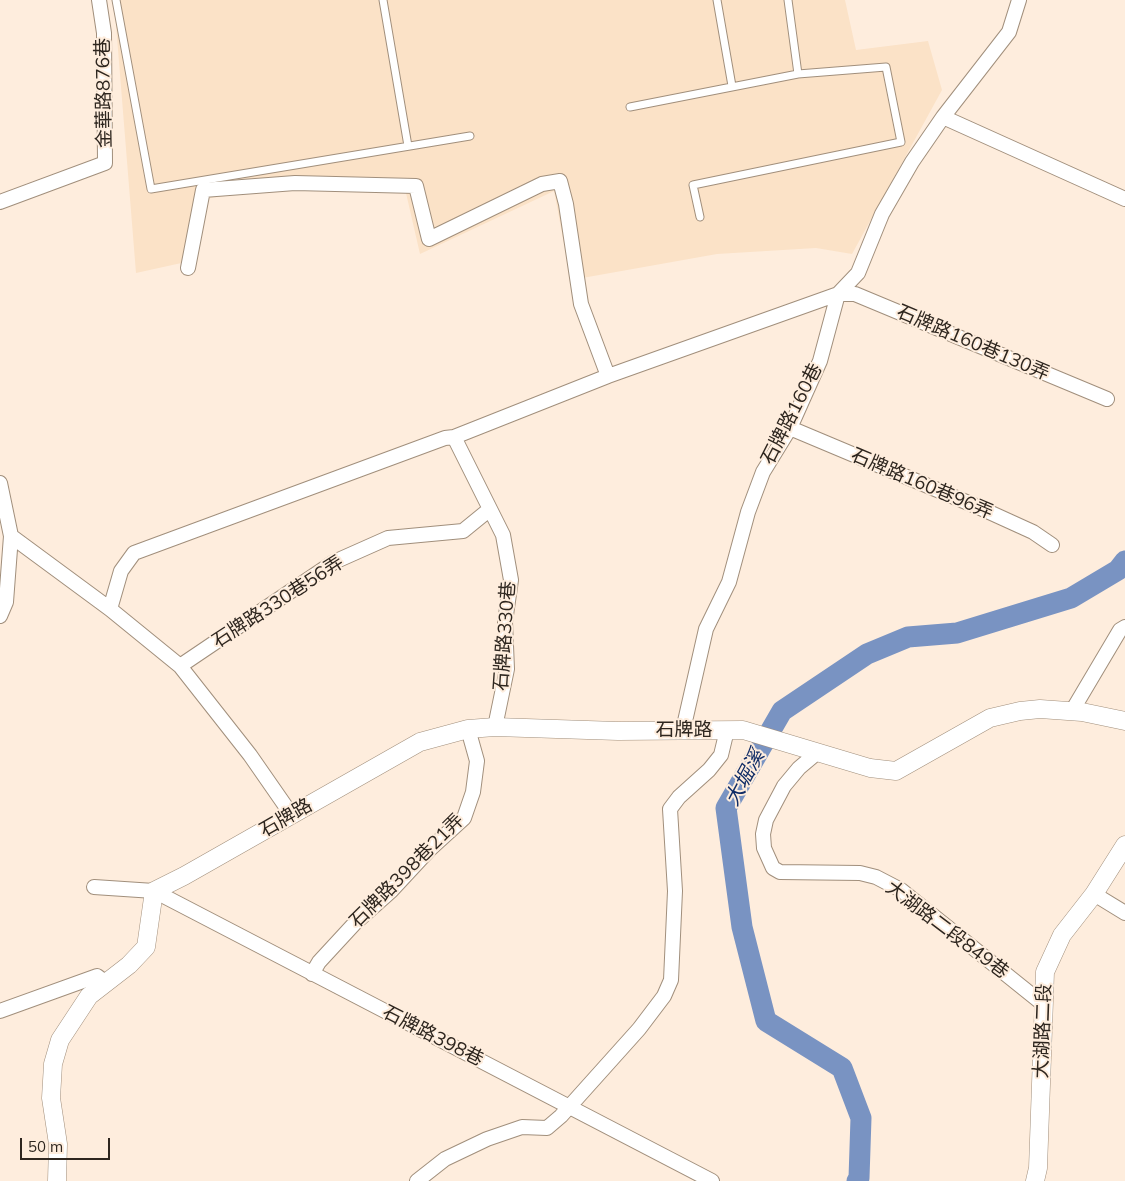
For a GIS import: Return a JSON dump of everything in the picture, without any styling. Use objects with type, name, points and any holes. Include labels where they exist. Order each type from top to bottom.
[{"type":"street","name":"金華路876巷","points":[[0,202],[105,163],[104,34],[99,0]]},
{"type":"street","name":"石牌路160巷","points":[[683,730],[706,629],[729,582],[748,512],[763,472],[790,428],[820,361],[838,294],[858,274],[882,214],[912,162],[943,117],[1009,32],[1019,0]]},
{"type":"street","points":[[943,117],[1125,199]]},
{"type":"street","points":[[188,268],[203,190],[295,183],[416,186],[428,239],[542,184],[560,181],[566,204],[582,304],[608,376]]},
{"type":"street","points":[[110,609],[121,571],[134,553],[444,438],[454,437],[608,376],[838,294]]},
{"type":"street","name":"石牌路160巷130弄","points":[[838,294],[855,294],[1107,399]]},
{"type":"street","name":"石牌路160巷96弄","points":[[790,428],[978,507],[1033,532],[1052,545]]},
{"type":"street","name":"石牌路330巷","points":[[454,437],[503,535],[511,580],[504,622],[507,669],[495,727]]},
{"type":"street","points":[[0,483],[11,536],[0,616]]},
{"type":"street","name":"石牌路330巷56弄","points":[[180,666],[334,562],[388,538],[463,532],[490,509]]},
{"type":"street","points":[[11,536],[91,598],[110,609],[180,666],[250,755],[290,814]]},
{"type":"street","points":[[1072,711],[1120,630],[1125,627]]},
{"type":"street","points":[[818,752],[870,768],[896,771],[990,718],[1040,709],[1072,711],[1125,721]]},
{"type":"street","name":"石牌路","points":[[154,891],[184,876],[290,814],[420,742],[468,729],[495,727],[735,730],[818,752]]},
{"type":"street","name":"石牌路398巷21弄","points":[[312,974],[319,962],[355,923],[390,892],[430,849],[464,818],[473,792],[477,761],[468,729]]},
{"type":"street","points":[[416,1181],[444,1159],[487,1139],[522,1127],[547,1128],[570,1107],[639,1029],[664,996],[671,980],[675,891],[670,809],[679,797],[709,770],[721,755],[735,730]]},
{"type":"street","name":"大湖路二段849巷","points":[[818,752],[799,768],[784,786],[766,820],[763,834],[764,848],[773,868],[780,872],[860,873],[876,877],[901,890],[1043,1004]]},
{"type":"street","name":"大湖路二段","points":[[1035,1181],[1038,1168],[1045,972],[1062,935],[1094,894],[1125,845]]},
{"type":"street","points":[[57,1181],[58,1144],[51,1098],[53,1064],[60,1040],[78,1009],[89,996],[129,965],[146,947],[154,891],[94,887]]},
{"type":"street","name":"石牌路398巷","points":[[154,891],[712,1181]]},
{"type":"street","points":[[1094,894],[1125,913]]},
{"type":"street","points":[[0,1011],[97,976],[105,982]]},
{"type":"lane","points":[[116,0],[151,189],[470,136]]},
{"type":"lane","points":[[383,0],[408,146]]},
{"type":"lane","points":[[717,0],[732,86]]},
{"type":"lane","points":[[788,0],[798,74]]},
{"type":"lane","points":[[630,107],[798,74],[886,67],[901,142],[694,185],[700,217]]},
{"type":"shaded area","points":[[114,0],[845,0],[856,50],[928,41],[942,90],[852,254],[816,248],[717,254],[571,280],[554,191],[420,254],[406,193],[275,189],[204,199],[186,262],[136,273]]},
{"type":"waterway","name":"大堀溪","points":[[857,1181],[859,1178],[861,1118],[842,1068],[766,1021],[742,927],[726,808],[782,711],[867,654],[908,637],[957,633],[1071,598],[1118,570],[1125,561]]}]
